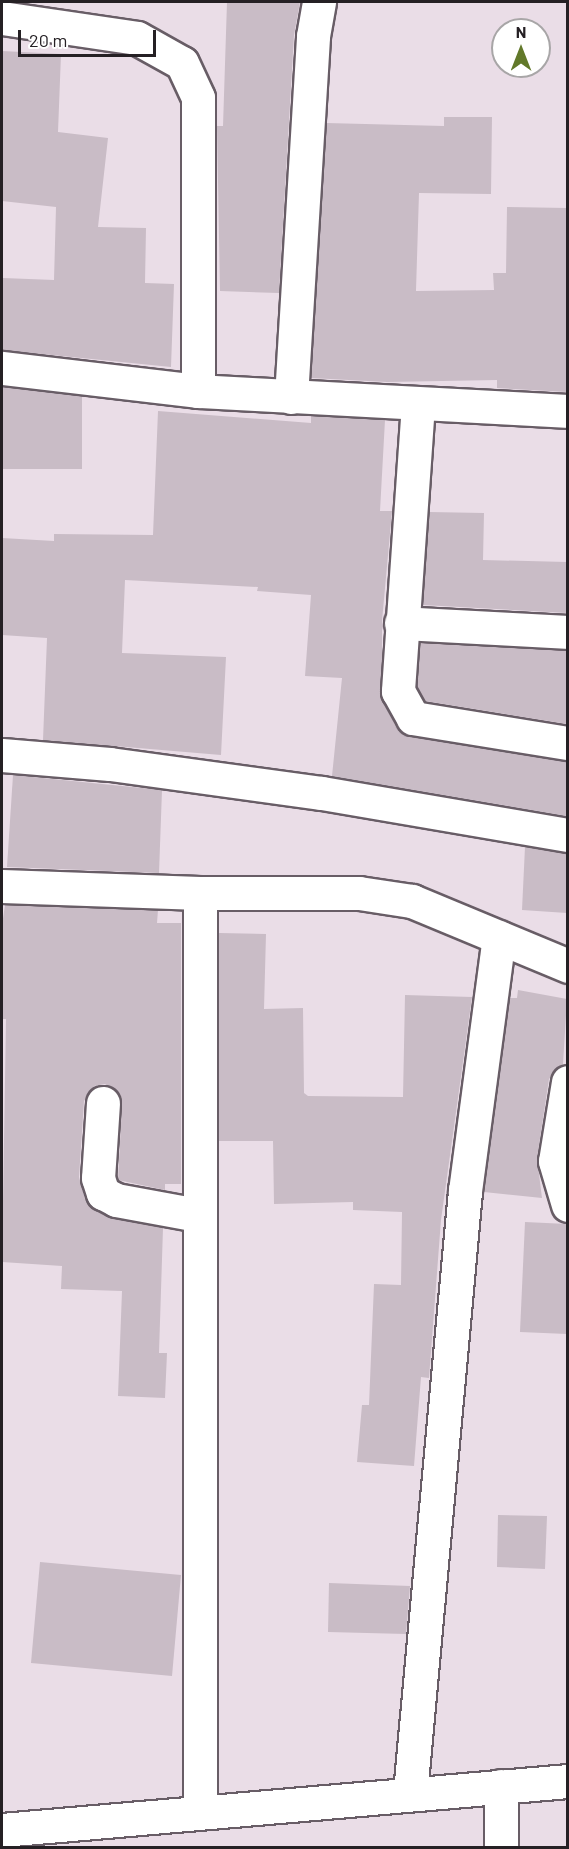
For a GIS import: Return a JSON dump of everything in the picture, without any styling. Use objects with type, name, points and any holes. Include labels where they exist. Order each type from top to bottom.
[{"type":"street","points":[[291,397],[313,36],[319,2]]},
{"type":"street","points":[[2,18],[137,38],[182,63],[198,98],[198,391]]},
{"type":"street","points":[[2,368],[198,391],[567,411]]},
{"type":"street","points":[[418,404],[398,691],[412,718],[567,742]]},
{"type":"street","points":[[401,623],[567,632]]},
{"type":"street","points":[[2,755],[110,764],[310,791],[567,835]]},
{"type":"street","points":[[2,886],[201,893],[359,893],[412,901],[567,966]]},
{"type":"street","points":[[200,1812],[198,1215],[201,893]]},
{"type":"street","points":[[410,1794],[465,1191],[499,937]]},
{"type":"street","points":[[567,1082],[555,1161],[567,1205]]},
{"type":"street","points":[[103,1103],[98,1178],[103,1193],[116,1200],[198,1215]]},
{"type":"street","points":[[2,1830],[567,1781]]},
{"type":"street","points":[[501,1786],[501,1848]]},
{"type":"building","points":[[227,2],[300,2],[294,35],[279,293],[220,291],[217,126],[223,126]]},
{"type":"building","points":[[2,51],[61,54],[58,132],[108,138],[98,227],[146,228],[145,283],[174,284],[171,367],[2,350],[3,278],[54,280],[56,207],[2,201]]},
{"type":"building","points":[[444,117],[492,117],[491,194],[419,193],[416,291],[494,290],[493,273],[506,273],[507,207],[567,208],[567,392],[497,388],[497,380],[387,382],[311,378],[326,123],[444,126]]},
{"type":"building","points":[[3,387],[82,396],[82,469],[3,469]]},
{"type":"building","points":[[158,411],[311,423],[311,416],[385,420],[380,511],[392,511],[382,621],[382,700],[397,728],[410,736],[567,761],[567,816],[332,776],[342,678],[305,676],[311,595],[257,591],[258,587],[125,580],[122,653],[226,657],[221,755],[43,740],[47,638],[2,635],[2,538],[54,541],[54,534],[153,535]]},
{"type":"building","points":[[429,512],[484,513],[483,560],[567,562],[567,613],[423,605]]},
{"type":"building","points":[[420,643],[567,651],[567,724],[425,701],[417,687]]},
{"type":"building","points":[[13,775],[162,790],[159,873],[7,867]]},
{"type":"building","points":[[525,847],[567,853],[567,913],[522,910]]},
{"type":"building","points":[[5,905],[158,910],[157,923],[181,923],[181,1184],[165,1184],[165,1190],[118,1180],[122,1104],[120,1094],[105,1084],[94,1086],[84,1101],[79,1177],[85,1199],[94,1210],[113,1218],[163,1228],[159,1353],[167,1353],[165,1398],[118,1396],[122,1291],[61,1289],[62,1266],[2,1262],[6,1019],[2,1019],[2,925]]},
{"type":"building","points":[[219,933],[266,934],[264,1009],[303,1008],[304,1093],[308,1096],[403,1097],[405,995],[472,997],[441,1220],[429,1378],[421,1377],[414,1466],[357,1462],[362,1405],[369,1405],[374,1284],[401,1285],[402,1212],[353,1210],[353,1202],[274,1204],[273,1141],[219,1141]]},
{"type":"building","points":[[518,990],[567,999],[563,1064],[549,1079],[537,1158],[542,1198],[484,1192],[510,998],[517,998]]},
{"type":"building","points":[[525,1222],[567,1224],[567,1334],[520,1332]]},
{"type":"building","points":[[498,1515],[547,1516],[545,1569],[497,1567]]},
{"type":"building","points":[[40,1562],[181,1575],[172,1676],[31,1663]]},
{"type":"building","points":[[329,1583],[410,1586],[406,1634],[328,1632]]}]
